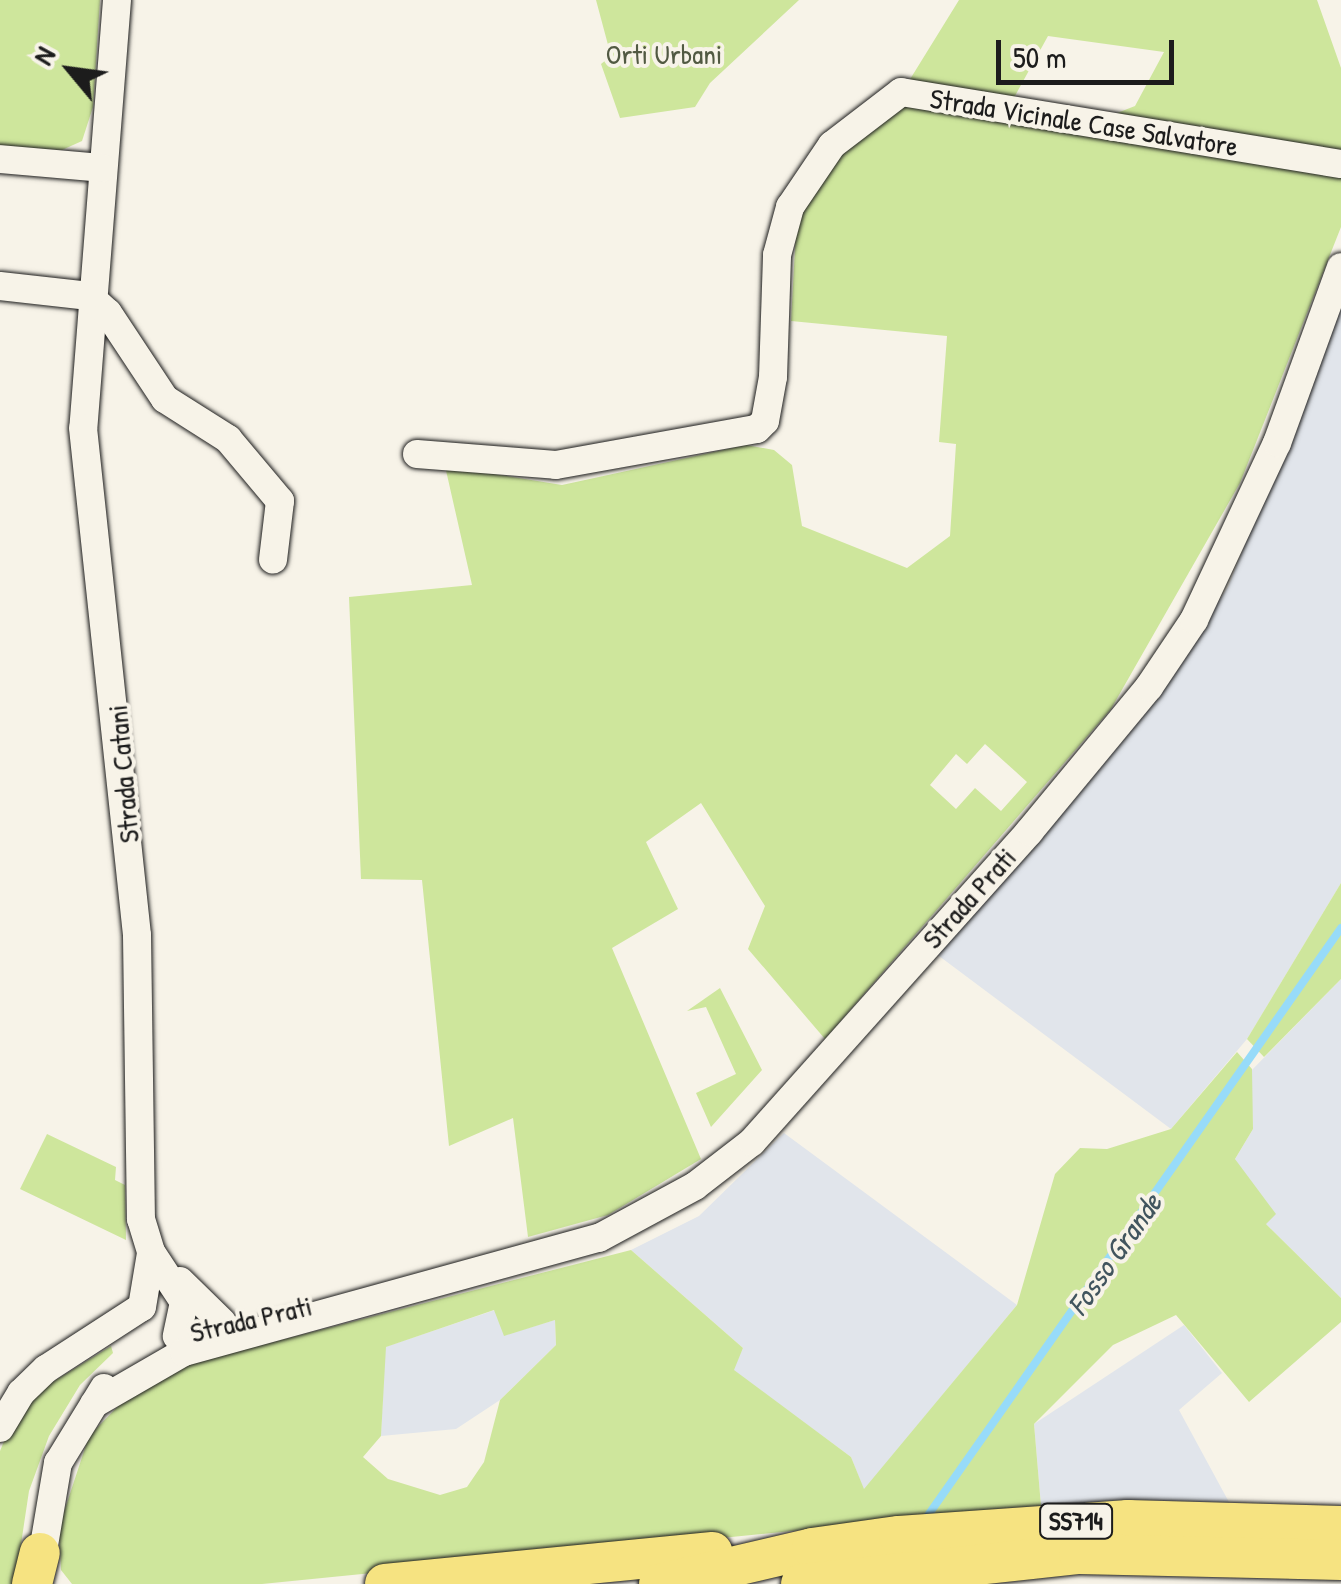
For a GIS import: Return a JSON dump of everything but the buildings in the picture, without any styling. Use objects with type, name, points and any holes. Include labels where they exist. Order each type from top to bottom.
[{"type":"highway","name":"SS714","points":[[810,1571],[1078,1521],[1341,1526]]},
{"type":"highway","points":[[385,1584],[708,1550],[744,1564]]},
{"type":"highway","name":"SS714","points":[[658,1584],[744,1564],[810,1571],[1079,1554],[1341,1560]]},
{"type":"street","name":"Strada Catani","points":[[117,0],[90,296],[83,428],[137,935],[140,1219],[151,1252],[184,1302],[177,1336]]},
{"type":"street","name":"Strada Vicinale Case Salvatore","points":[[417,454],[556,465],[756,429],[764,421],[773,377],[776,255],[790,207],[832,145],[901,92],[1341,164]]},
{"type":"street","points":[[0,160],[102,168]]},
{"type":"street","name":"Strada Prati","points":[[94,1404],[184,1352],[600,1238],[695,1186],[752,1142],[1029,832],[1185,634],[1277,443],[1341,267]]},
{"type":"street","points":[[0,286],[90,296],[166,400],[228,439],[280,501],[273,560]]},
{"type":"street","points":[[151,1252],[222,1322]]},
{"type":"street","points":[[0,1428],[21,1393],[46,1370],[142,1307],[151,1252]]},
{"type":"street","name":"Strada Prati","points":[[41,1575],[58,1463],[94,1404],[128,1364],[177,1336],[222,1322],[340,1298],[374,1299]]},
{"type":"shaded area","points":[[1341,303],[1341,883],[1247,1039],[1171,1129],[935,953],[1165,682],[1228,587]]},
{"type":"shaded area","points":[[1341,979],[1341,1298],[1265,1223],[1235,1159],[1253,1129],[1250,1072]]},
{"type":"shaded area","points":[[784,1133],[1017,1305],[864,1490],[851,1457],[733,1370],[743,1348],[631,1250],[699,1216]]},
{"type":"shaded area","points":[[495,1310],[505,1335],[555,1320],[556,1345],[500,1400],[456,1429],[381,1436],[385,1347]]},
{"type":"shaded area","points":[[1184,1325],[1222,1373],[1179,1410],[1230,1504],[1041,1506],[1034,1424]]},
{"type":"green space","points":[[0,0],[100,0],[93,107],[82,141],[62,150],[0,147]]},
{"type":"green space","name":"Orti Urbani","points":[[596,0],[799,0],[710,83],[695,107],[620,118],[601,64],[611,56]]},
{"type":"green space","points":[[959,0],[1317,0],[1341,68],[1341,227],[1240,483],[1111,709],[825,1039],[748,949],[765,906],[701,803],[646,842],[678,909],[612,948],[701,1159],[608,1215],[528,1237],[513,1118],[449,1146],[422,880],[361,879],[349,597],[472,585],[445,466],[562,485],[746,445],[774,450],[792,465],[802,526],[907,568],[950,536],[956,444],[939,442],[947,336],[791,321],[797,212],[830,164],[897,107],[922,102],[1079,128],[1135,106],[1164,52],[1048,36],[1010,105],[904,89]],"holes":[[[985,744],[1027,782],[1001,811],[975,788],[956,809],[930,785],[956,754],[967,764]]]},
{"type":"green space","points":[[1341,883],[1341,979],[1264,1057],[1247,1039]]},
{"type":"green space","points":[[720,988],[762,1070],[711,1127],[696,1093],[736,1074],[706,1007],[687,1011]]},
{"type":"green space","points":[[1237,1052],[1252,1069],[1253,1129],[1235,1159],[1276,1214],[1266,1224],[1341,1298],[1341,1322],[1249,1402],[1176,1315],[1113,1345],[1034,1424],[1041,1506],[262,1584],[72,1584],[61,1570],[59,1527],[89,1436],[127,1397],[172,1368],[631,1250],[743,1348],[734,1370],[851,1457],[864,1489],[1017,1305],[1055,1174],[1080,1148],[1107,1149],[1171,1129]],"holes":[[[494,1310],[504,1336],[555,1320],[556,1345],[500,1400],[484,1462],[467,1487],[440,1495],[388,1479],[363,1457],[381,1436],[386,1347]]]},
{"type":"green space","points":[[47,1134],[116,1167],[115,1180],[125,1185],[126,1240],[20,1189]]},
{"type":"green space","points":[[111,1346],[113,1353],[80,1385],[49,1436],[29,1491],[15,1584],[0,1584],[0,1451],[11,1424],[30,1396]]},
{"type":"waterway","name":"Fosso Grande","points":[[924,1521],[1341,928]]}]
